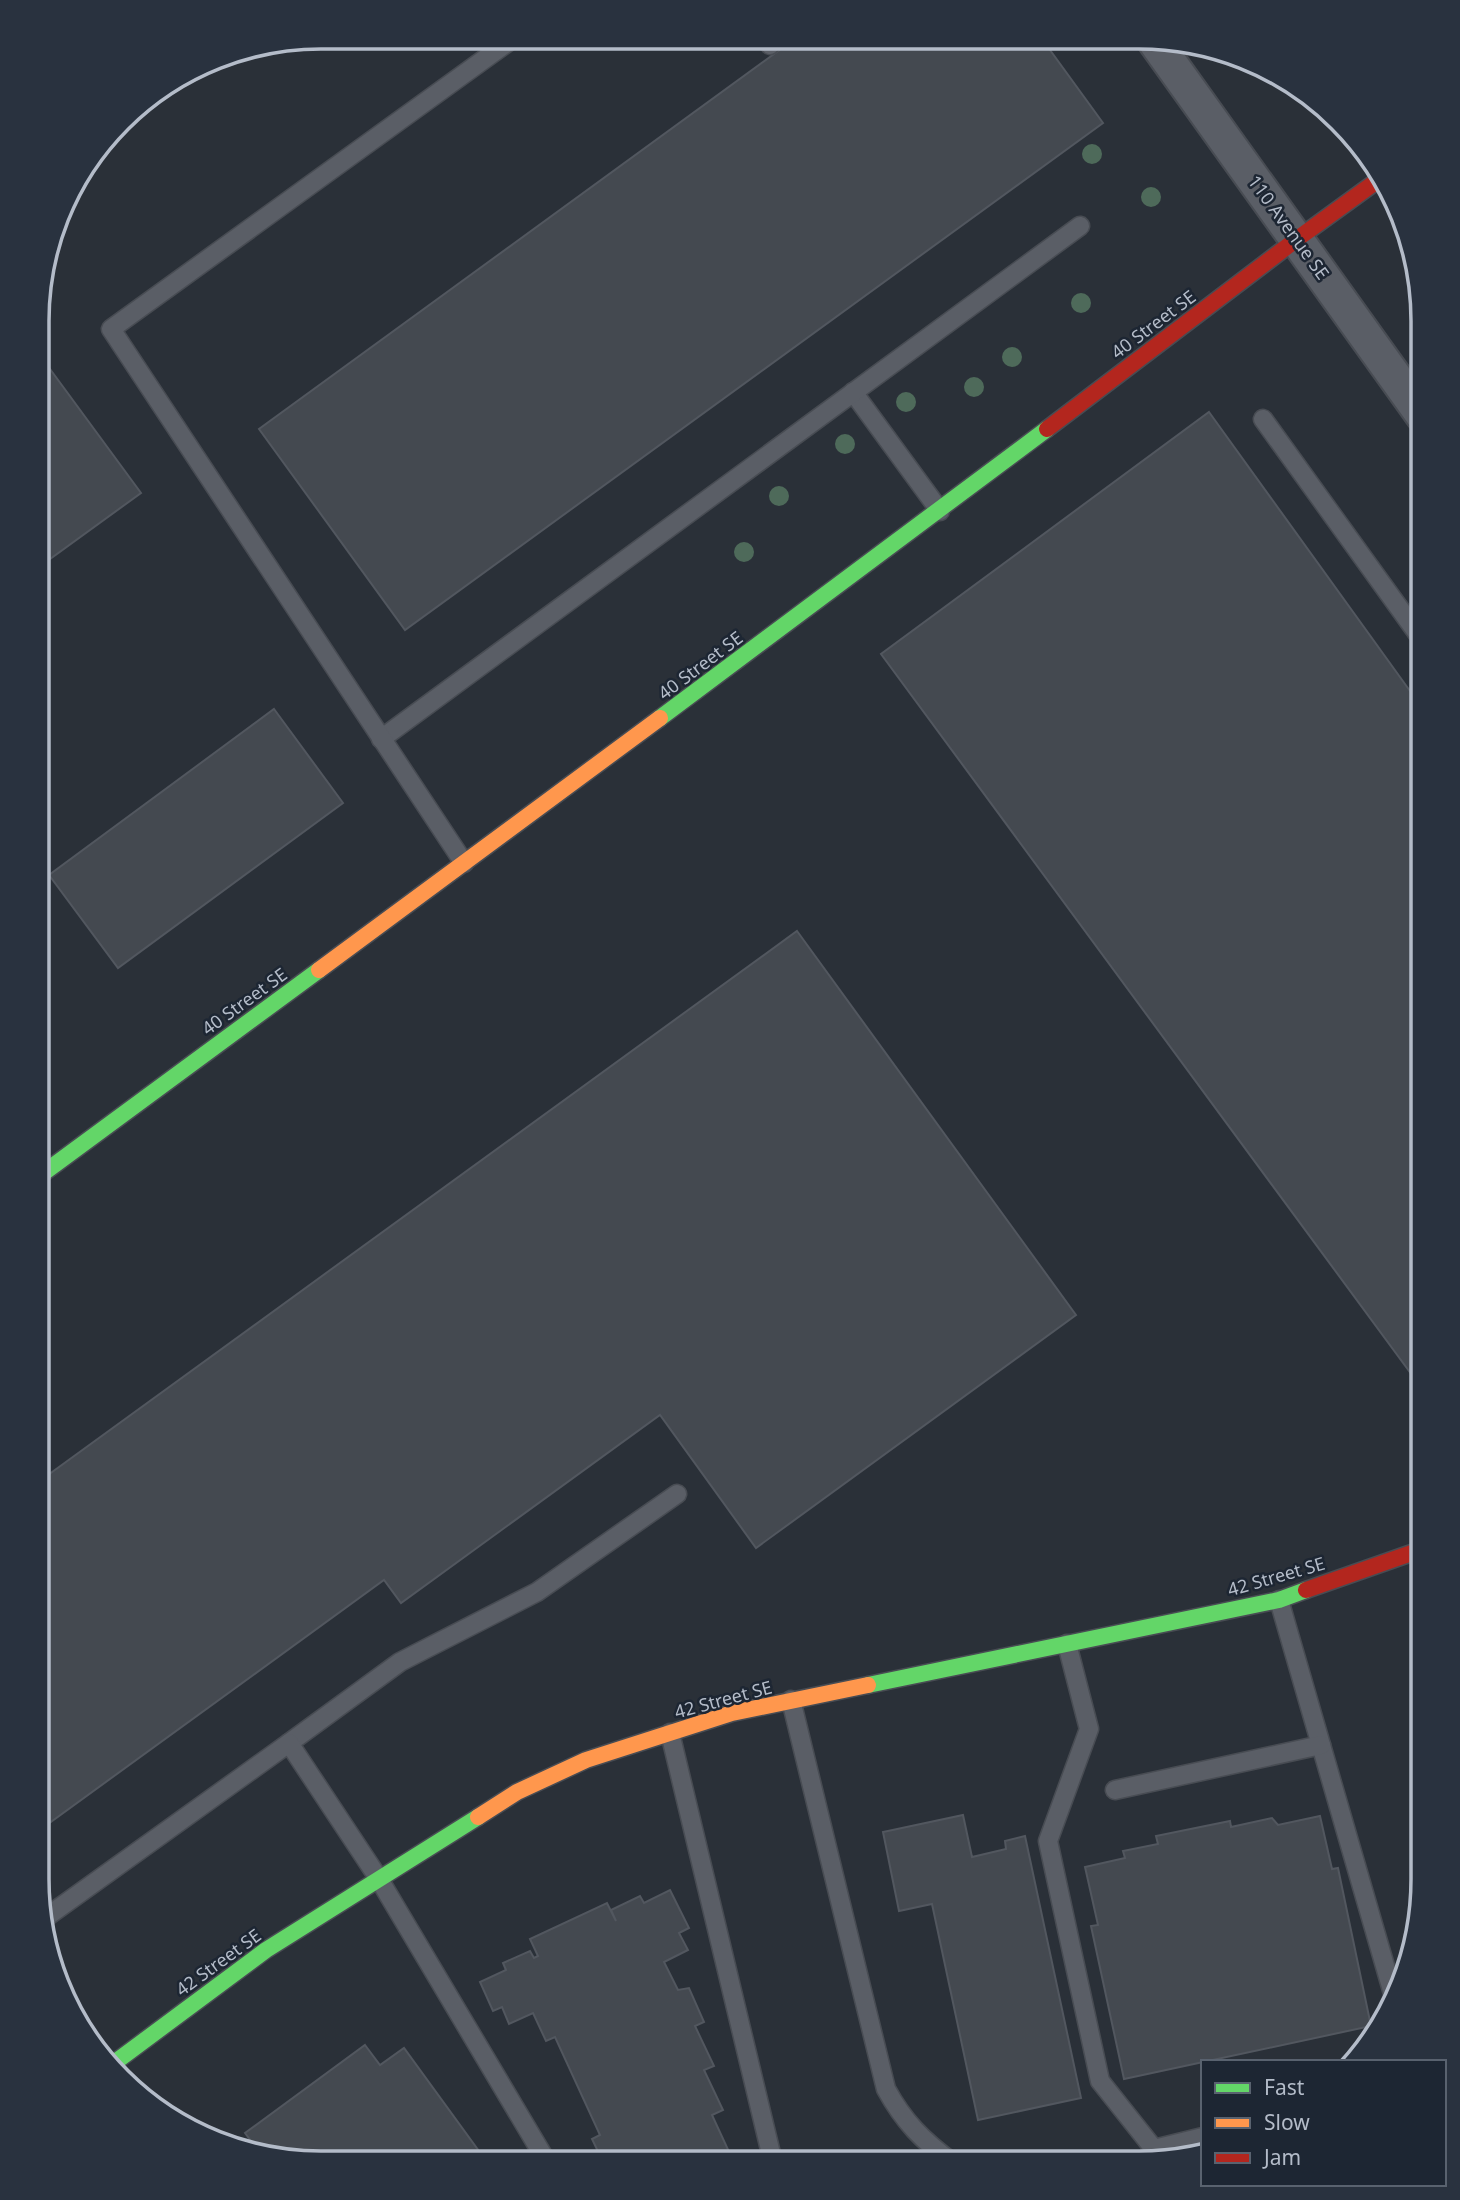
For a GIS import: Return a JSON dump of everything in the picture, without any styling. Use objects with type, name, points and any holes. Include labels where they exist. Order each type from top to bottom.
[{"type":"street","name":"110 Avenue SE","points":[[1161,50],[1411,399]]},
{"type":"street","name":"40 Street SE","points":[[49,1169],[940,511],[1374,183]]},
{"type":"street","name":"42 Street SE","points":[[119,2060],[266,1950],[517,1792],[586,1760],[732,1713],[1279,1600],[1411,1553]]},
{"type":"lane","points":[[464,863],[111,330],[498,49]]},
{"type":"lane","points":[[381,738],[1080,226]]},
{"type":"lane","points":[[853,392],[940,511]]},
{"type":"lane","points":[[1263,419],[1411,624]]},
{"type":"lane","points":[[51,1914],[400,1662],[537,1592],[677,1494]]},
{"type":"lane","points":[[1279,1600],[1390,1983]]},
{"type":"lane","points":[[1067,1644],[1089,1729],[1048,1841],[1100,2081],[1153,2149],[1201,2137]]},
{"type":"lane","points":[[792,1700],[886,2089],[901,2116],[937,2151]]},
{"type":"lane","points":[[670,1733],[770,2151]]},
{"type":"lane","points":[[289,1743],[379,1879],[540,2151]]},
{"type":"lane","points":[[1115,1790],[1321,1745]]},
{"type":"building","points":[[781,49],[1049,49],[1103,123],[405,630],[259,429]]},
{"type":"building","points":[[49,368],[141,493],[49,560]]},
{"type":"building","points":[[1209,412],[1411,692],[1411,1374],[881,654]]},
{"type":"building","points":[[274,709],[343,803],[118,968],[49,875]]},
{"type":"building","points":[[797,931],[1076,1315],[756,1548],[660,1415],[401,1603],[384,1580],[49,1823],[49,1474]]},
{"type":"building","points":[[963,1815],[972,1857],[1006,1849],[1005,1841],[1025,1836],[1081,2098],[978,2120],[932,1904],[899,1911],[883,1832]]},
{"type":"building","points":[[1320,1816],[1332,1869],[1338,1868],[1370,2022],[1367,2027],[1213,2060],[1201,2060],[1201,2062],[1124,2079],[1091,1926],[1098,1925],[1085,1867],[1125,1858],[1123,1851],[1158,1844],[1156,1836],[1230,1821],[1231,1827],[1272,1818],[1278,1825]]},
{"type":"building","points":[[670,1890],[689,1928],[679,1933],[688,1950],[664,1962],[678,1990],[689,1988],[704,2022],[695,2026],[714,2066],[704,2070],[723,2110],[712,2115],[729,2151],[598,2151],[592,2139],[600,2135],[555,2037],[546,2041],[533,2013],[509,2024],[502,2007],[493,2011],[480,1982],[506,1970],[503,1963],[530,1951],[534,1958],[538,1956],[530,1939],[607,1903],[616,1921],[611,1910],[640,1896],[644,1903]]},
{"type":"building","points":[[365,2045],[380,2065],[404,2048],[479,2151],[286,2149],[252,2142],[245,2133]]},
{"type":"traffic: fast","points":[[660,718],[1047,429]]},
{"type":"traffic: fast","points":[[49,1169],[319,970]]},
{"type":"traffic: fast","points":[[868,1685],[1279,1600],[1306,1590]]},
{"type":"traffic: fast","points":[[119,2060],[266,1950],[478,1817]]},
{"type":"traffic: slow","points":[[319,970],[660,718]]},
{"type":"traffic: slow","points":[[478,1817],[517,1792],[586,1760],[732,1713],[868,1685]]},
{"type":"traffic: jam","points":[[1047,429],[1374,183]]},
{"type":"traffic: jam","points":[[1306,1590],[1411,1553]]}]
